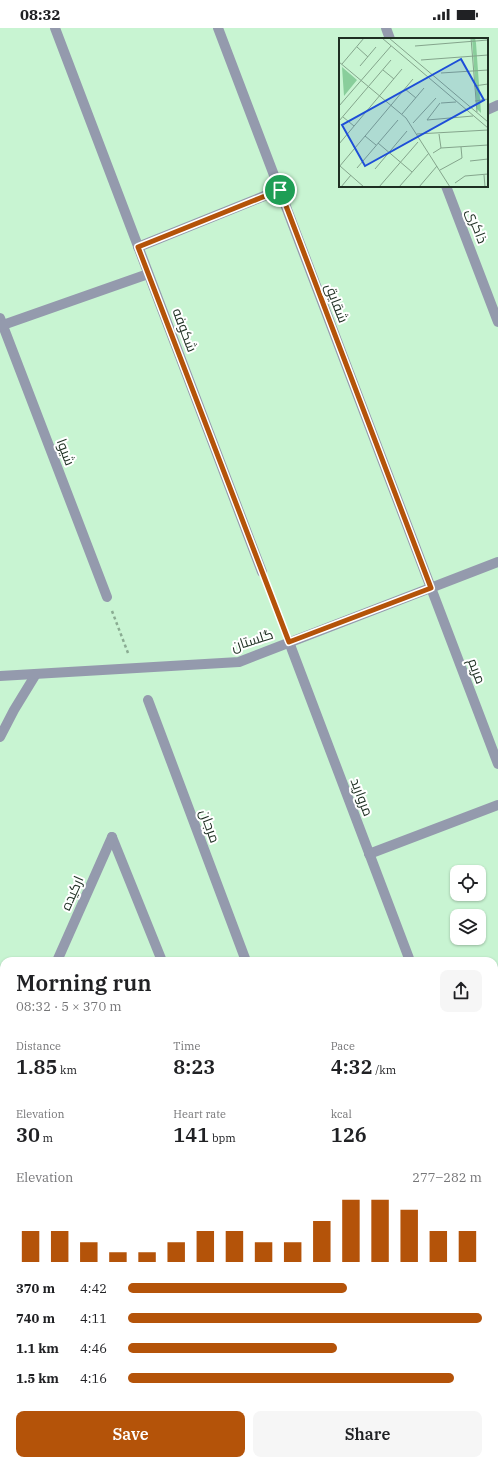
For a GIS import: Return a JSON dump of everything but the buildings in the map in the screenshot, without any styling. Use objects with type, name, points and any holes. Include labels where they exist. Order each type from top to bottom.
[{"type":"street","name":"شکوفه","points":[[55,28],[262,572]]},
{"type":"street","name":"شقایق","points":[[218,28],[431,588]]},
{"type":"street","points":[[386,28],[390,38]]},
{"type":"street","points":[[488,110],[498,105]]},
{"type":"street","name":"ذاکری","points":[[446,187],[498,322]]},
{"type":"street","points":[[138,247],[280,190]]},
{"type":"street","points":[[1,323],[148,274]]},
{"type":"street","name":"شیوا","points":[[1,323],[106,597]]},
{"type":"street","name":"گلستان","points":[[0,676],[239,662],[498,562]]},
{"type":"street","name":"مریم","points":[[431,588],[498,764]]},
{"type":"street","name":"مروارید","points":[[289,642],[408,957]]},
{"type":"street","points":[[0,737],[14,710],[36,674]]},
{"type":"street","name":"مرجان","points":[[148,700],[244,957]]},
{"type":"street","points":[[369,854],[498,805]]},
{"type":"street","name":"ارکیده","points":[[59,957],[112,837],[160,957]]},
{"type":"path","points":[[262,572],[289,642]]},
{"type":"path","points":[[106,597],[134,668]]},
{"type":"route","points":[[280,190],[431,588],[289,642],[138,247],[280,190]]}]
